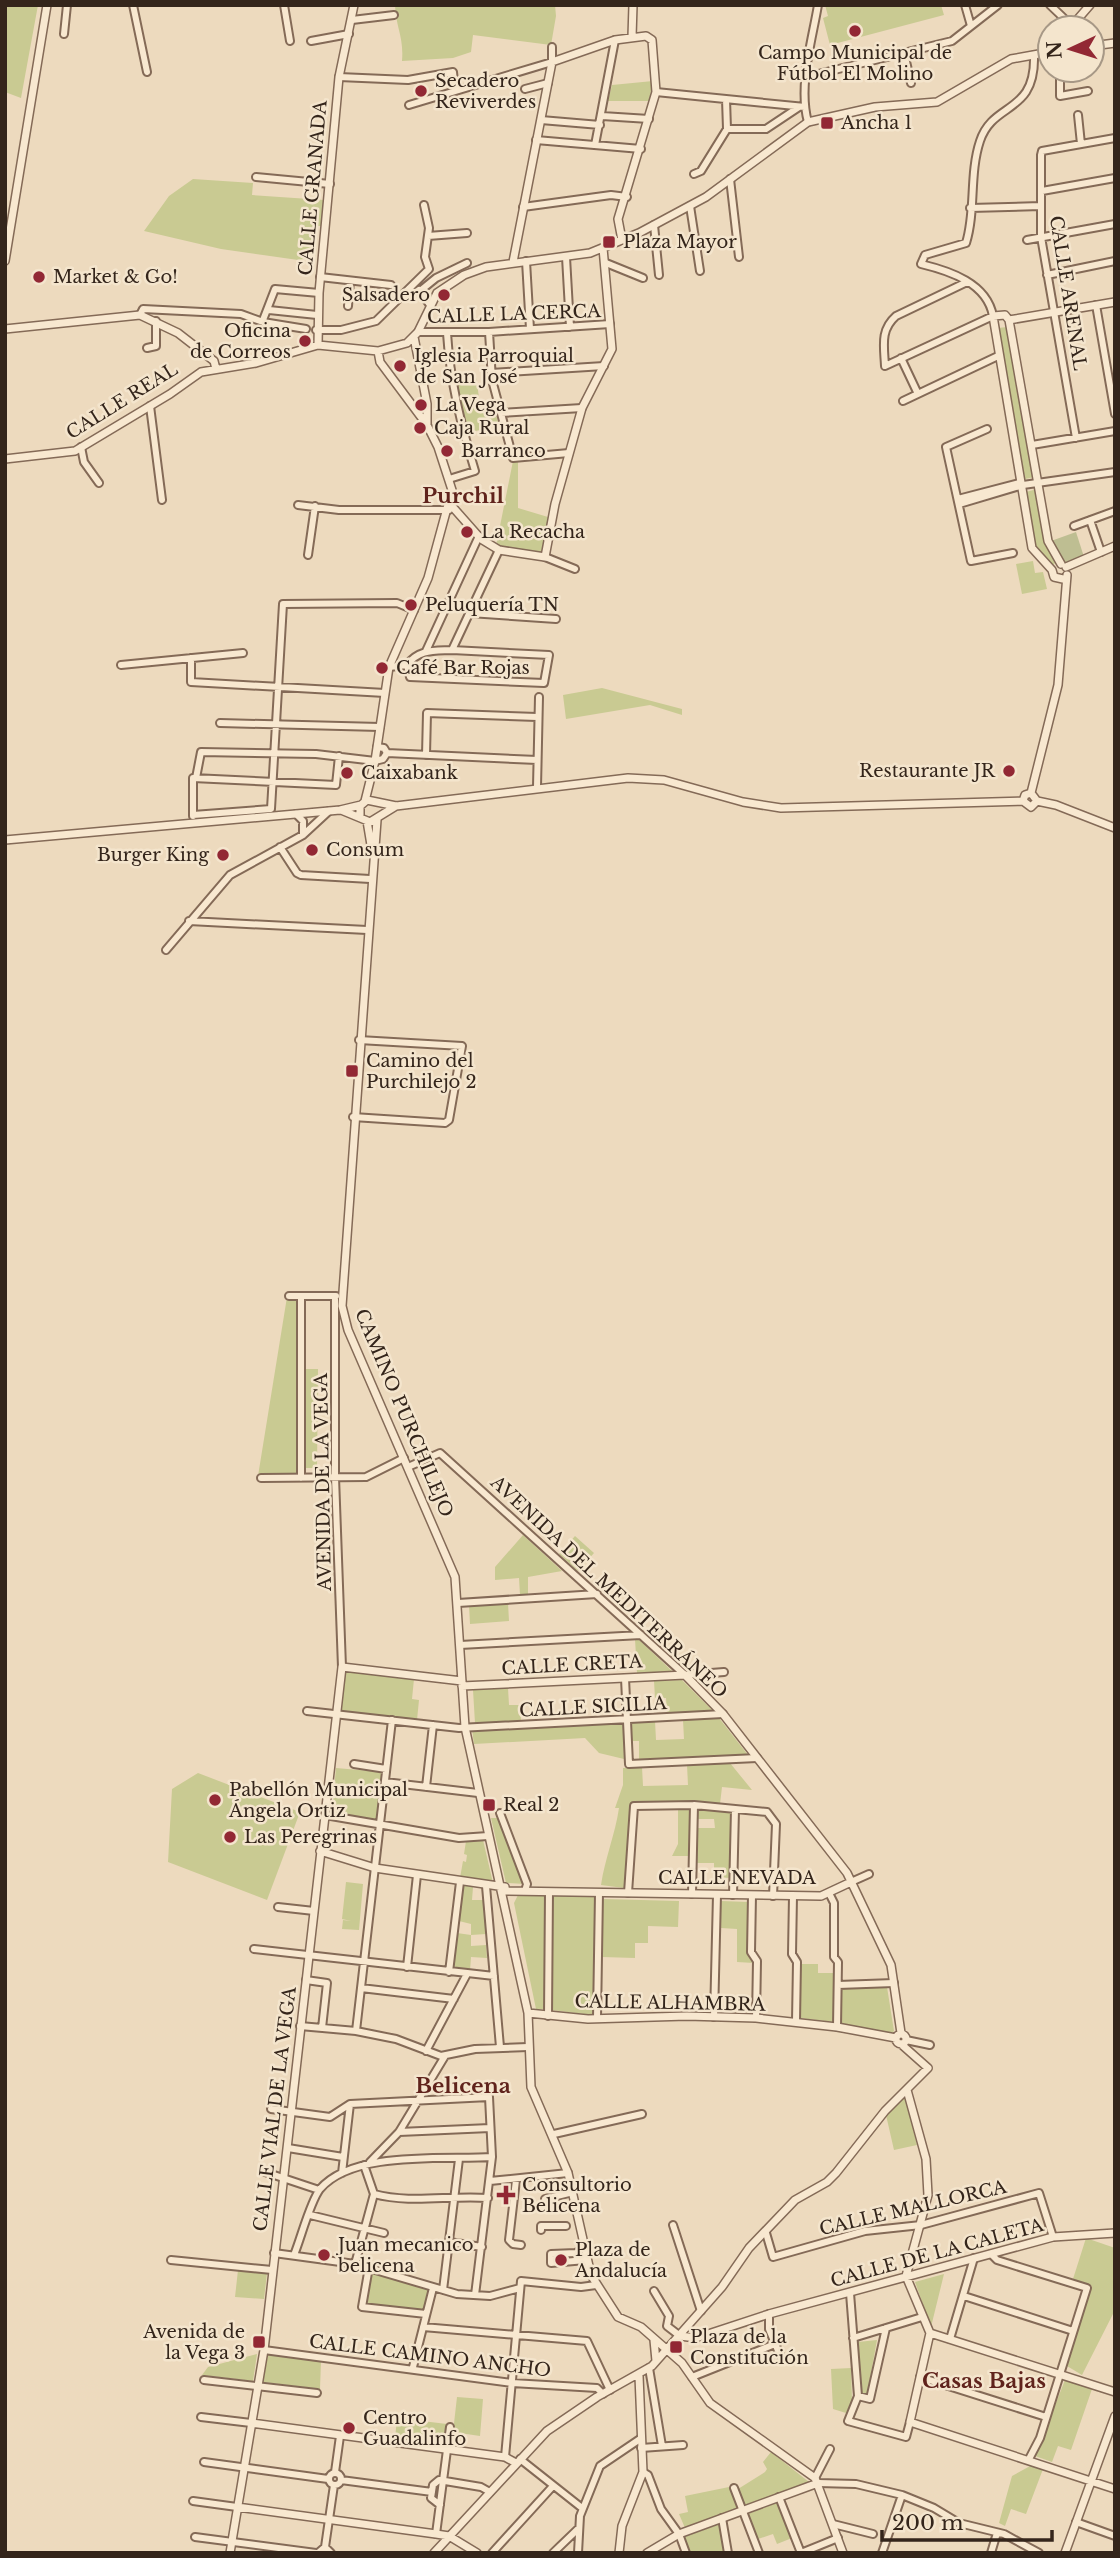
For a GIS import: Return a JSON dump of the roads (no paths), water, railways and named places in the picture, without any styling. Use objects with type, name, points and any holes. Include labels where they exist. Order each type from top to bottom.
[{"type":"street","points":[[5,261],[47,5]]},
{"type":"street","points":[[64,34],[66,5]]},
{"type":"street","points":[[133,5],[148,72]]},
{"type":"street","points":[[284,5],[290,41]]},
{"type":"street","name":"CALLE GRANADA","points":[[318,345],[317,315],[339,77],[354,5]]},
{"type":"street","points":[[632,37],[633,5]]},
{"type":"street","points":[[727,129],[766,129],[799,106],[818,5]]},
{"type":"street","points":[[965,5],[971,26]]},
{"type":"street","points":[[806,77],[952,41],[998,5]]},
{"type":"street","points":[[352,20],[394,15]]},
{"type":"street","points":[[311,41],[348,34]]},
{"type":"street","points":[[409,105],[615,40],[646,36],[652,40],[656,92],[618,219],[622,240]]},
{"type":"street","points":[[596,145],[615,40]]},
{"type":"street","points":[[513,262],[552,62],[552,47]]},
{"type":"street","points":[[904,53],[911,83]]},
{"type":"street","points":[[420,291],[448,278],[486,267],[566,257],[603,248],[690,206],[808,122],[875,107],[937,102],[1010,59],[1034,55],[1034,70],[1026,96],[996,116],[980,141],[966,243],[925,255],[921,264],[950,271],[989,300],[1032,548],[1052,570],[1055,579],[1083,561],[1115,546]]},
{"type":"street","points":[[339,77],[408,80],[453,72],[455,90]]},
{"type":"street","points":[[525,89],[548,83]]},
{"type":"street","points":[[1060,84],[1060,96],[1088,91]]},
{"type":"street","points":[[656,92],[799,106]]},
{"type":"street","points":[[694,174],[701,171],[727,129],[726,99]]},
{"type":"street","points":[[799,106],[808,122]]},
{"type":"street","points":[[1078,115],[1081,144],[1115,138]]},
{"type":"street","points":[[602,116],[649,119]]},
{"type":"street","points":[[541,120],[600,125]]},
{"type":"street","points":[[536,140],[641,149]]},
{"type":"street","name":"CALLE ARENAL","points":[[1076,438],[1041,237],[1041,206],[1042,151],[1081,144]]},
{"type":"street","points":[[256,177],[330,184]]},
{"type":"street","points":[[1042,191],[1115,178]]},
{"type":"street","points":[[730,179],[739,257]]},
{"type":"street","points":[[523,207],[611,195],[626,197]]},
{"type":"street","points":[[316,330],[341,330],[376,321],[429,269],[425,257],[428,236],[425,205]]},
{"type":"street","points":[[690,206],[700,271]]},
{"type":"street","points":[[970,208],[1041,206]]},
{"type":"street","points":[[1027,240],[1115,224]]},
{"type":"street","points":[[654,225],[659,275]]},
{"type":"street","points":[[428,236],[467,233]]},
{"type":"street","points":[[545,557],[582,408],[612,349],[603,248]]},
{"type":"street","points":[[566,257],[570,327]]},
{"type":"street","points":[[526,261],[530,329]]},
{"type":"street","points":[[1047,275],[1115,261]]},
{"type":"street","points":[[427,425],[380,362],[378,351],[407,342],[416,334],[430,305],[448,278],[467,263]]},
{"type":"street","points":[[606,263],[643,278]]},
{"type":"street","points":[[320,277],[391,285]]},
{"type":"street","points":[[348,306],[350,281]]},
{"type":"street","points":[[967,282],[896,316],[886,324],[883,332],[885,366],[993,316],[1005,315],[1010,322],[1048,541],[1065,574],[1058,685],[1031,793]]},
{"type":"street","points":[[414,284],[430,305]]},
{"type":"street","points":[[269,310],[275,289],[319,293]]},
{"type":"street","points":[[994,326],[1115,302]]},
{"type":"street","points":[[1096,305],[1115,414]]},
{"type":"street","points":[[140,315],[142,309],[248,317],[306,329]]},
{"type":"street","points":[[263,320],[265,310],[317,315]]},
{"type":"street","points":[[5,329],[140,315],[178,332],[214,361],[216,369]]},
{"type":"street","points":[[147,348],[156,346],[156,321]]},
{"type":"street","name":"CALLE LA CERCA","points":[[416,334],[610,324]]},
{"type":"street","points":[[489,332],[491,373],[513,458],[569,453]]},
{"type":"street","points":[[447,333],[449,365],[459,416],[475,471],[449,479]]},
{"type":"street","points":[[416,334],[427,425]]},
{"type":"street","name":"CALLE REAL","points":[[5,459],[57,454],[81,447],[150,405],[194,374],[256,363],[318,345],[378,351]]},
{"type":"street","points":[[903,401],[998,356]]},
{"type":"street","points":[[901,358],[918,394]]},
{"type":"street","points":[[491,373],[604,366]]},
{"type":"street","points":[[150,405],[162,499]]},
{"type":"street","points":[[501,413],[582,408]]},
{"type":"street","points":[[418,412],[426,409]]},
{"type":"street","name":"CAMINO PURCHILEJO","points":[[372,860],[363,819],[363,803],[375,761],[389,667],[432,567],[450,507],[449,479],[427,425]]},
{"type":"street","points":[[987,429],[946,447],[971,561],[1013,553]]},
{"type":"street","points":[[1032,445],[1115,431]]},
{"type":"street","points":[[81,447],[84,462],[99,483]]},
{"type":"street","points":[[958,502],[1023,485],[1115,472]]},
{"type":"street","points":[[298,505],[339,510],[450,507],[463,514],[478,536],[499,550],[545,557],[575,569]]},
{"type":"street","points":[[308,555],[316,506]]},
{"type":"street","points":[[1074,526],[1115,511]]},
{"type":"street","points":[[1090,520],[1101,552]]},
{"type":"street","points":[[426,651],[478,536]]},
{"type":"street","points":[[452,650],[499,550]]},
{"type":"street","points":[[1052,570],[1065,574]]},
{"type":"street","points":[[5,840],[271,809],[283,604],[397,603],[414,610]]},
{"type":"street","points":[[470,613],[556,619]]},
{"type":"street","points":[[389,667],[407,665],[414,656],[426,651],[549,655],[544,683],[410,677],[407,665]]},
{"type":"street","points":[[121,665],[243,653]]},
{"type":"street","points":[[191,658],[191,682],[385,693]]},
{"type":"street","points":[[537,787],[539,697]]},
{"type":"street","points":[[426,755],[428,713],[537,717]]},
{"type":"street","points":[[220,723],[380,727]]},
{"type":"street","points":[[377,747],[384,748],[387,754]]},
{"type":"street","points":[[194,819],[194,778],[201,752],[339,756],[375,761],[383,759],[387,754]]},
{"type":"street","points":[[387,754],[537,760]]},
{"type":"street","points":[[194,778],[272,779],[336,785],[339,756]]},
{"type":"street","points":[[211,817],[330,811],[376,802],[396,806],[603,778],[648,779],[752,804],[796,809],[1023,801],[1031,807],[1037,801]]},
{"type":"street","name":"CAMINO PURCHILEJO","points":[[370,785],[378,817],[370,878],[339,1311],[343,1332],[404,1458],[455,1577],[465,1727],[500,1887]]},
{"type":"street","points":[[1023,801],[1025,795],[1031,793]]},
{"type":"street","points":[[1031,793],[1037,801],[1056,805],[1115,828]]},
{"type":"street","points":[[340,810],[363,819],[378,817],[396,806]]},
{"type":"street","points":[[166,950],[230,875],[303,835],[330,811]]},
{"type":"street","points":[[296,814],[303,821],[303,835]]},
{"type":"street","points":[[281,847],[301,876],[370,878]]},
{"type":"street","points":[[189,921],[367,930]]},
{"type":"street","points":[[354,1118],[449,1121],[462,1046],[359,1040]]},
{"type":"street","points":[[289,1296],[338,1296]]},
{"type":"street","points":[[301,1296],[301,1478]]},
{"type":"street","name":"AVENIDA DE LA VEGA","points":[[339,1311],[343,1332],[335,1477],[342,1667]]},
{"type":"street","name":"AVENIDA DEL MEDITERRÁNEO","points":[[408,1467],[440,1453],[685,1675],[723,1714],[851,1882],[891,1965],[901,2039]]},
{"type":"street","points":[[261,1478],[366,1477],[404,1458]]},
{"type":"street","points":[[458,1603],[597,1594]]},
{"type":"street","points":[[460,1645],[641,1635]]},
{"type":"street","name":"CALLE CRETA","points":[[342,1667],[462,1683],[724,1672]]},
{"type":"street","name":"CALLE VIAL DE LA VEGA","points":[[230,2553],[264,2350],[342,1667]]},
{"type":"street","points":[[625,1678],[629,1764],[757,1758]]},
{"type":"street","name":"CALLE SICILIA","points":[[307,1711],[465,1727],[723,1714]]},
{"type":"street","points":[[356,2031],[392,1720]]},
{"type":"street","points":[[426,1787],[433,1724]]},
{"type":"street","points":[[354,1764],[386,1769]]},
{"type":"street","points":[[385,1782],[478,1793]]},
{"type":"street","points":[[692,1894],[694,1805]]},
{"type":"street","points":[[628,1893],[634,1806],[694,1805],[767,1812],[776,1824],[774,1896]]},
{"type":"street","points":[[733,1895],[735,1809]]},
{"type":"street","points":[[500,1813],[525,1889]]},
{"type":"street","points":[[325,1815],[459,1838],[488,1836]]},
{"type":"street","points":[[320,1850],[375,1868],[417,1875],[486,1886],[550,1892],[562,1890]]},
{"type":"street","name":"CALLE NEVADA","points":[[562,1890],[588,1888],[599,1893],[821,1896],[870,1874]]},
{"type":"street","points":[[407,1967],[417,1875]]},
{"type":"street","points":[[449,1972],[460,1882]]},
{"type":"street","points":[[486,1886],[500,2047]]},
{"type":"street","points":[[500,1887],[527,2013],[531,2087],[554,2134],[568,2173],[573,2192],[572,2226],[596,2285],[618,2317],[641,2328],[682,2363],[719,2411],[788,2455],[816,2480],[843,2553]]},
{"type":"street","points":[[525,1889],[562,1890]]},
{"type":"street","points":[[548,2016],[550,1892]]},
{"type":"street","points":[[597,2018],[599,1893]]},
{"type":"street","points":[[829,1893],[834,1903],[834,1957],[838,1962],[837,2027]]},
{"type":"street","points":[[714,2017],[717,1895]]},
{"type":"street","points":[[752,1895],[751,1952],[757,1961],[756,2018]]},
{"type":"street","points":[[793,1896],[792,1954],[797,1962],[796,2021]]},
{"type":"street","points":[[278,1907],[314,1911]]},
{"type":"street","points":[[254,1949],[494,1976]]},
{"type":"street","points":[[426,2051],[467,1974]]},
{"type":"street","points":[[306,1980],[327,1983],[322,2028]]},
{"type":"street","points":[[838,1985],[894,1983]]},
{"type":"street","points":[[361,1988],[454,1999]]},
{"type":"street","name":"CALLE ALHAMBRA","points":[[527,2013],[597,2018],[756,2018],[796,2021],[901,2039]]},
{"type":"street","points":[[300,2026],[356,2031],[396,2039],[445,2056],[500,2047],[528,2047]]},
{"type":"street","points":[[901,2039],[930,2045]]},
{"type":"street","points":[[434,2553],[547,2431],[649,2368],[701,2311],[749,2248],[795,2200],[827,2182],[885,2111],[928,2068],[901,2039]]},
{"type":"street","points":[[294,2255],[319,2190],[342,2173],[367,2164],[399,2132],[445,2056]]},
{"type":"street","points":[[850,2293],[858,2396],[848,2421],[906,2437],[930,2333],[906,2276],[928,2195],[927,2168],[907,2090]]},
{"type":"street","points":[[271,2109],[330,2117],[350,2104],[489,2097],[492,2157],[475,2295]]},
{"type":"street","points":[[342,2173],[350,2104]]},
{"type":"street","points":[[554,2134],[642,2114]]},
{"type":"street","points":[[399,2132],[490,2128]]},
{"type":"street","points":[[288,2148],[367,2164],[492,2157]]},
{"type":"street","points":[[443,2290],[459,2159]]},
{"type":"street","points":[[355,2264],[374,2194],[367,2164]]},
{"type":"street","points":[[265,2172],[284,2176],[319,2190]]},
{"type":"street","points":[[490,2181],[568,2173]]},
{"type":"street","points":[[516,2180],[509,2240],[513,2244],[521,2245]]},
{"type":"street","points":[[545,2199],[573,2192]]},
{"type":"street","name":"CALLE MALLORCA","points":[[766,2233],[773,2257],[865,2231],[921,2225],[1040,2193],[1053,2237]]},
{"type":"street","points":[[374,2194],[397,2200],[455,2195],[488,2198]]},
{"type":"street","points":[[310,2215],[384,2233]]},
{"type":"street","points":[[541,2230],[541,2225],[572,2226]]},
{"type":"street","points":[[673,2225],[701,2311]]},
{"type":"street","name":"CALLE DE LA CALETA","points":[[680,2336],[696,2338],[769,2314],[1053,2237],[1115,2233]]},
{"type":"street","points":[[449,2242],[482,2247]]},
{"type":"street","points":[[582,2249],[576,2253],[551,2254],[551,2263],[586,2260]]},
{"type":"street","points":[[274,2253],[355,2264],[433,2288],[475,2295],[490,2296],[520,2284],[581,2287],[596,2285]]},
{"type":"street","points":[[991,2254],[998,2260],[1087,2288],[1046,2417],[1029,2459]]},
{"type":"street","points":[[950,2339],[974,2258]]},
{"type":"street","points":[[171,2260],[272,2270]]},
{"type":"street","points":[[369,2267],[362,2307],[426,2314]]},
{"type":"street","points":[[505,2457],[520,2284]]},
{"type":"street","points":[[413,2367],[433,2288]]},
{"type":"street","points":[[654,2291],[669,2316],[667,2326],[680,2336]]},
{"type":"street","points":[[964,2296],[1073,2331]]},
{"type":"street","points":[[769,2314],[769,2329],[782,2360]]},
{"type":"street","points":[[853,2337],[922,2318]]},
{"type":"street","points":[[423,2327],[587,2341],[604,2394]]},
{"type":"street","points":[[858,2396],[870,2399],[886,2328]]},
{"type":"street","points":[[930,2333],[1115,2392]]},
{"type":"street","points":[[654,2340],[656,2361]]},
{"type":"street","points":[[692,2377],[775,2344]]},
{"type":"street","name":"CALLE CAMINO ANCHO","points":[[264,2350],[413,2367],[512,2383],[593,2389],[604,2394]]},
{"type":"street","points":[[649,2368],[662,2446]]},
{"type":"street","points":[[619,2553],[622,2526],[643,2472],[639,2375]]},
{"type":"street","points":[[920,2377],[1046,2417]]},
{"type":"street","points":[[204,2380],[317,2393]]},
{"type":"street","points":[[1065,2553],[1091,2480],[1111,2439],[1115,2416]]},
{"type":"street","points":[[201,2417],[505,2457],[518,2461],[582,2508]]},
{"type":"street","points":[[910,2422],[1115,2489]]},
{"type":"street","points":[[436,2533],[450,2427]]},
{"type":"street","points":[[328,2479],[335,2472],[340,2436]]},
{"type":"street","points":[[578,2553],[582,2508],[600,2466],[640,2439]]},
{"type":"street","points":[[641,2448],[683,2445]]},
{"type":"street","points":[[816,2480],[830,2449]]},
{"type":"street","points":[[204,2462],[328,2479],[334,2485]]},
{"type":"street","points":[[335,2472],[341,2480]]},
{"type":"street","points":[[643,2472],[648,2474],[661,2509],[679,2534],[686,2553]]},
{"type":"street","points":[[195,2537],[317,2553],[325,2547],[334,2485],[341,2480],[432,2492]]},
{"type":"street","points":[[647,2553],[679,2534],[779,2497],[816,2480],[856,2484],[902,2495],[928,2504],[959,2523],[997,2533],[1039,2553]]},
{"type":"street","points":[[440,2505],[433,2502],[435,2482],[443,2481],[490,2492]]},
{"type":"street","points":[[492,2553],[553,2486]]},
{"type":"street","points":[[734,2488],[759,2553]]},
{"type":"street","points":[[882,2553],[902,2495]]},
{"type":"street","points":[[779,2497],[801,2553],[838,2538]]},
{"type":"street","points":[[193,2501],[436,2533],[449,2536],[477,2553]]},
{"type":"street","points":[[722,2518],[728,2553]]},
{"type":"street","points":[[1076,2522],[1115,2536]]},
{"type":"street","points":[[833,2524],[873,2534]]},
{"type":"street","points":[[553,2553],[579,2528]]},
{"type":"street","points":[[991,2553],[997,2533]]},
{"type":"street","points":[[325,2547],[331,2553]]},
{"type":"place","name":"Campo Municipal de Fútbol El Molino","points":[[855,31]]},
{"type":"place","name":"Secadero Reviverdes","points":[[421,91]]},
{"type":"place","name":"Ancha 1","points":[[827,123]]},
{"type":"place","name":"Plaza Mayor","points":[[609,242]]},
{"type":"place","name":"Market & Go!","points":[[39,277]]},
{"type":"place","name":"Salsadero","points":[[444,295]]},
{"type":"place","name":"Oficina de Correos","points":[[305,341]]},
{"type":"place","name":"Iglesia Parroquial de San José","points":[[400,366]]},
{"type":"place","name":"La Vega","points":[[421,405]]},
{"type":"place","name":"Caja Rural","points":[[420,428]]},
{"type":"place","name":"Barranco","points":[[447,451]]},
{"type":"place","name":"La Recacha","points":[[467,532]]},
{"type":"place","name":"Peluquería TN","points":[[411,605]]},
{"type":"place","name":"Café Bar Rojas","points":[[382,668]]},
{"type":"place","name":"Restaurante JR","points":[[1009,771]]},
{"type":"place","name":"Caixabank","points":[[347,773]]},
{"type":"place","name":"Consum","points":[[312,850]]},
{"type":"place","name":"Burger King","points":[[223,855]]},
{"type":"place","name":"Camino del Purchilejo 2","points":[[352,1071]]},
{"type":"place","name":"Pabellón Municipal Ángela Ortiz","points":[[215,1800]]},
{"type":"place","name":"Real 2","points":[[489,1805]]},
{"type":"place","name":"Las Peregrinas","points":[[230,1837]]},
{"type":"place","name":"Consultorio Belicena","points":[[506,2195]]},
{"type":"place","name":"Juan mecanico belicena","points":[[324,2255]]},
{"type":"place","name":"Plaza de Andalucía","points":[[561,2260]]},
{"type":"place","name":"Avenida de la Vega 3","points":[[259,2342]]},
{"type":"place","name":"Plaza de la Constitución","points":[[676,2347]]},
{"type":"place","name":"Centro Guadalinfo","points":[[349,2428]]},
{"type":"district","name":"Purchil","points":[[463,496]]},
{"type":"district","name":"Belicena","points":[[463,2086]]},
{"type":"district","name":"Casas Bajas","points":[[984,2381]]}]
